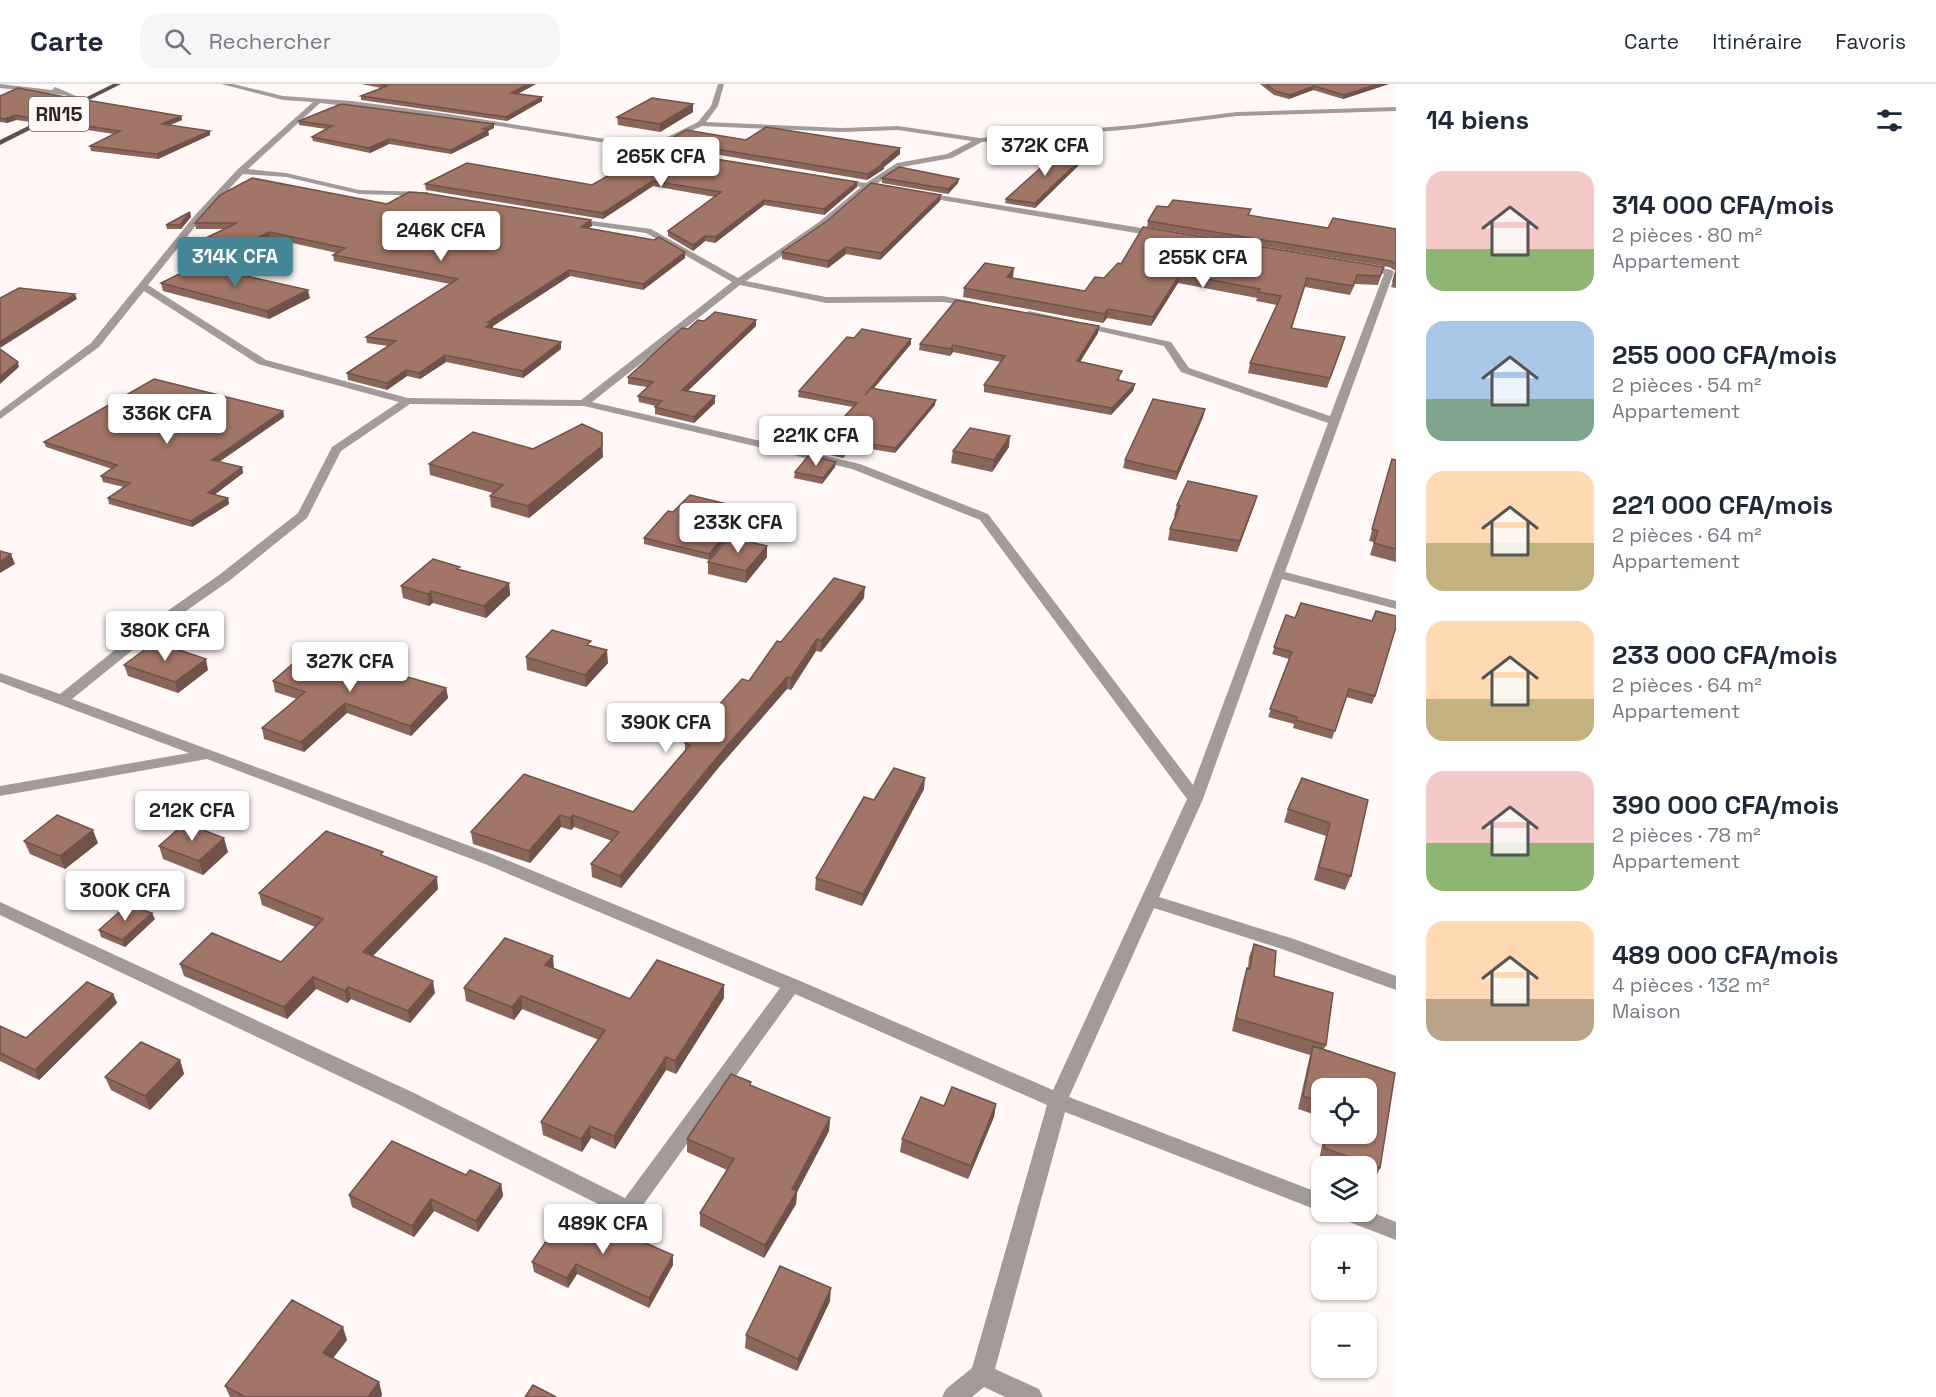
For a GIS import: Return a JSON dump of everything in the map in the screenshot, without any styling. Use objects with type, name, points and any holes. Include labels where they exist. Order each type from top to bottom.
[{"type":"main road","name":"RN15","points":[[0,142],[118,84]]},
{"type":"street","points":[[45,84],[85,101]]},
{"type":"street","points":[[224,84],[283,98],[352,103],[449,116],[673,152]]},
{"type":"street","points":[[701,124],[714,106],[721,84]]},
{"type":"street","points":[[0,86],[63,93]]},
{"type":"street","points":[[0,416],[95,345],[144,288],[199,216],[241,171],[317,102]]},
{"type":"street","points":[[650,148],[701,124],[842,130],[898,128],[980,140],[1165,124],[1237,114],[1396,109]]},
{"type":"street","points":[[584,403],[738,282],[822,224],[867,186],[900,165],[949,156],[980,140]]},
{"type":"street","points":[[241,171],[286,174],[359,192],[436,196]]},
{"type":"street","points":[[822,178],[1169,236]]},
{"type":"street","points":[[561,218],[648,231],[738,282],[826,300],[943,299],[990,307]]},
{"type":"street","points":[[954,1397],[982,1375],[1058,1101],[1195,798],[1334,422],[1393,273],[1354,266]]},
{"type":"street","points":[[144,288],[262,362],[408,401],[584,403],[856,466],[984,517],[1195,798]]},
{"type":"street","points":[[1013,311],[1072,321],[1167,344],[1185,370],[1334,422]]},
{"type":"street","points":[[60,701],[145,633],[224,578],[303,515],[336,448],[408,401]]},
{"type":"street","points":[[1278,574],[1396,605]]},
{"type":"street","points":[[0,677],[491,860],[792,985],[1058,1101],[1311,1199]]},
{"type":"street","points":[[0,791],[205,755]]},
{"type":"street","points":[[1149,900],[1288,944],[1396,983]]},
{"type":"street","points":[[0,908],[405,1098],[628,1210],[792,985]]},
{"type":"street","points":[[1372,1222],[1396,1231]]},
{"type":"street","points":[[982,1375],[1031,1397]]},
{"type":"building","points":[[380,84],[528,84],[511,93],[542,97],[506,117],[361,96],[387,86]]},
{"type":"building","points":[[1266,84],[1378,84],[1344,95],[1314,86],[1290,95],[1275,91]]},
{"type":"building","points":[[18,88],[71,98],[30,118],[15,115],[5,119],[0,118],[0,96]]},
{"type":"building","points":[[652,98],[693,104],[660,124],[617,117]]},
{"type":"building","points":[[86,100],[181,116],[162,124],[210,131],[157,154],[90,146],[120,131],[46,120]]},
{"type":"building","points":[[341,104],[494,124],[483,129],[488,130],[451,150],[389,139],[369,148],[312,137],[332,126],[299,121]]},
{"type":"building","points":[[766,127],[900,148],[868,174],[667,141],[686,130],[746,140]]},
{"type":"building","points":[[1065,146],[1079,161],[1035,203],[1006,199]]},
{"type":"building","points":[[654,149],[857,182],[824,209],[764,200],[715,237],[705,236],[693,245],[668,231],[721,192],[652,181],[603,213],[425,184],[467,163],[592,185]]},
{"type":"building","points":[[899,167],[959,179],[948,189],[882,178]]},
{"type":"building","points":[[252,178],[387,204],[409,192],[424,193],[591,220],[581,227],[654,240],[659,237],[685,252],[643,284],[569,270],[488,322],[492,322],[486,327],[561,342],[523,371],[445,355],[419,373],[406,370],[387,383],[347,373],[396,341],[366,337],[458,279],[333,255],[345,248],[269,232],[224,255],[187,247],[237,223],[195,223],[220,195]]},
{"type":"building","points":[[871,183],[941,195],[881,253],[846,247],[828,261],[782,252],[827,221]]},
{"type":"building","points":[[1173,200],[1251,209],[1248,215],[1328,228],[1333,218],[1396,229],[1396,264],[1391,261],[1148,221],[1157,206],[1168,207]]},
{"type":"building","points":[[190,212],[180,225],[166,225]]},
{"type":"building","points":[[1143,227],[1384,267],[1380,276],[1357,275],[1353,286],[1307,278],[1291,328],[1345,337],[1330,378],[1250,363],[1281,296],[1258,292],[1260,289],[1180,274],[1153,317],[1108,309],[1105,314],[964,288],[985,263],[1014,268],[1007,277],[1085,291],[1095,277],[1104,278],[1118,263],[1121,264]]},
{"type":"building","points":[[197,265],[308,290],[267,311],[161,283]]},
{"type":"building","points":[[19,288],[75,294],[0,342],[0,298]]},
{"type":"building","points":[[956,300],[1099,326],[1077,361],[1122,371],[1117,380],[1135,384],[1112,408],[984,385],[1005,356],[953,345],[951,349],[920,344]]},
{"type":"building","points":[[715,312],[756,320],[682,390],[715,396],[694,417],[655,407],[662,401],[638,396],[653,382],[628,377],[682,328],[688,329],[698,320],[704,321]]},
{"type":"building","points":[[862,329],[911,339],[865,395],[871,388],[936,400],[896,448],[852,441],[843,452],[817,446],[857,403],[799,391],[847,337],[854,338]]},
{"type":"building","points":[[0,349],[18,362],[0,377]]},
{"type":"building","points":[[154,379],[283,411],[212,460],[242,467],[208,493],[228,498],[191,521],[108,498],[130,483],[101,476],[117,465],[44,442]]},
{"type":"building","points":[[1153,399],[1205,409],[1177,472],[1125,460]]},
{"type":"building","points":[[582,424],[602,433],[602,446],[528,506],[490,496],[503,485],[429,464],[473,432],[533,449]]},
{"type":"building","points":[[970,428],[1010,436],[994,460],[953,451]]},
{"type":"building","points":[[809,455],[836,462],[823,478],[795,472]]},
{"type":"building","points":[[1392,459],[1396,460],[1396,549],[1374,543],[1378,531],[1372,529]]},
{"type":"building","points":[[1188,481],[1257,496],[1240,541],[1170,529],[1180,506],[1177,505]]},
{"type":"building","points":[[690,495],[747,509],[709,554],[644,538],[668,511],[673,512]]},
{"type":"building","points":[[730,537],[767,546],[746,571],[708,562]]},
{"type":"building","points":[[0,551],[11,554],[0,562]]},
{"type":"building","points":[[433,559],[460,567],[457,569],[509,583],[484,606],[431,591],[428,594],[401,586]]},
{"type":"building","points":[[834,578],[865,587],[821,641],[817,639],[791,678],[787,677],[719,755],[620,876],[591,864],[619,832],[573,815],[570,818],[560,815],[529,851],[471,832],[524,774],[633,812],[690,745],[685,743],[742,679],[749,681],[777,641],[781,642]]},
{"type":"building","points":[[1301,603],[1372,621],[1376,611],[1396,616],[1396,627],[1375,696],[1349,689],[1335,731],[1296,720],[1297,717],[1270,709],[1292,652],[1274,647],[1286,615],[1295,618]]},
{"type":"building","points":[[552,630],[591,641],[587,645],[607,650],[585,675],[526,657]]},
{"type":"building","points":[[155,642],[206,659],[175,682],[124,665]]},
{"type":"building","points":[[372,648],[402,657],[386,671],[446,688],[410,726],[345,703],[301,742],[262,728],[305,692],[273,681],[304,654],[349,668]]},
{"type":"building","points":[[894,768],[925,778],[863,894],[816,878],[864,797],[874,800]]},
{"type":"building","points":[[1302,778],[1368,800],[1351,876],[1319,867],[1330,823],[1288,809]]},
{"type":"building","points":[[57,815],[93,830],[60,856],[24,841]]},
{"type":"building","points":[[185,823],[224,838],[199,861],[159,846]]},
{"type":"building","points":[[326,831],[383,852],[381,855],[437,877],[363,952],[433,981],[408,1011],[348,987],[345,991],[313,977],[284,1007],[180,964],[212,933],[281,962],[323,919],[259,893]]},
{"type":"building","points":[[127,905],[152,913],[122,940],[99,930]]},
{"type":"building","points":[[505,938],[553,956],[545,965],[630,999],[657,960],[724,985],[675,1061],[666,1057],[614,1136],[590,1126],[581,1139],[541,1122],[605,1030],[521,996],[512,1007],[464,988]]},
{"type":"building","points":[[1254,944],[1276,951],[1274,976],[1333,993],[1326,1045],[1236,1018],[1247,968],[1250,969]]},
{"type":"building","points":[[87,982],[113,994],[35,1070],[0,1053],[0,1026],[26,1038]]},
{"type":"building","points":[[141,1042],[180,1060],[145,1096],[105,1077]]},
{"type":"building","points":[[1313,1046],[1395,1073],[1380,1168],[1377,1167],[1377,1156],[1346,1156],[1324,1148],[1325,1144],[1377,1144],[1377,1078],[1311,1078],[1311,1099],[1303,1096]]},
{"type":"building","points":[[731,1074],[751,1082],[750,1085],[830,1118],[792,1189],[797,1191],[765,1245],[700,1213],[734,1159],[687,1139]]},
{"type":"building","points":[[952,1087],[996,1104],[971,1166],[902,1139],[921,1097],[944,1106]]},
{"type":"building","points":[[392,1141],[466,1175],[470,1170],[501,1184],[476,1221],[431,1199],[412,1226],[349,1195]]},
{"type":"building","points":[[566,1212],[631,1242],[634,1238],[673,1255],[649,1298],[576,1264],[567,1278],[532,1262]]},
{"type":"building","points":[[780,1266],[831,1288],[798,1359],[746,1335]]},
{"type":"building","points":[[292,1300],[343,1327],[323,1353],[379,1382],[368,1397],[245,1397],[225,1386]]},
{"type":"building","points":[[533,1385],[556,1397],[525,1397]]}]
